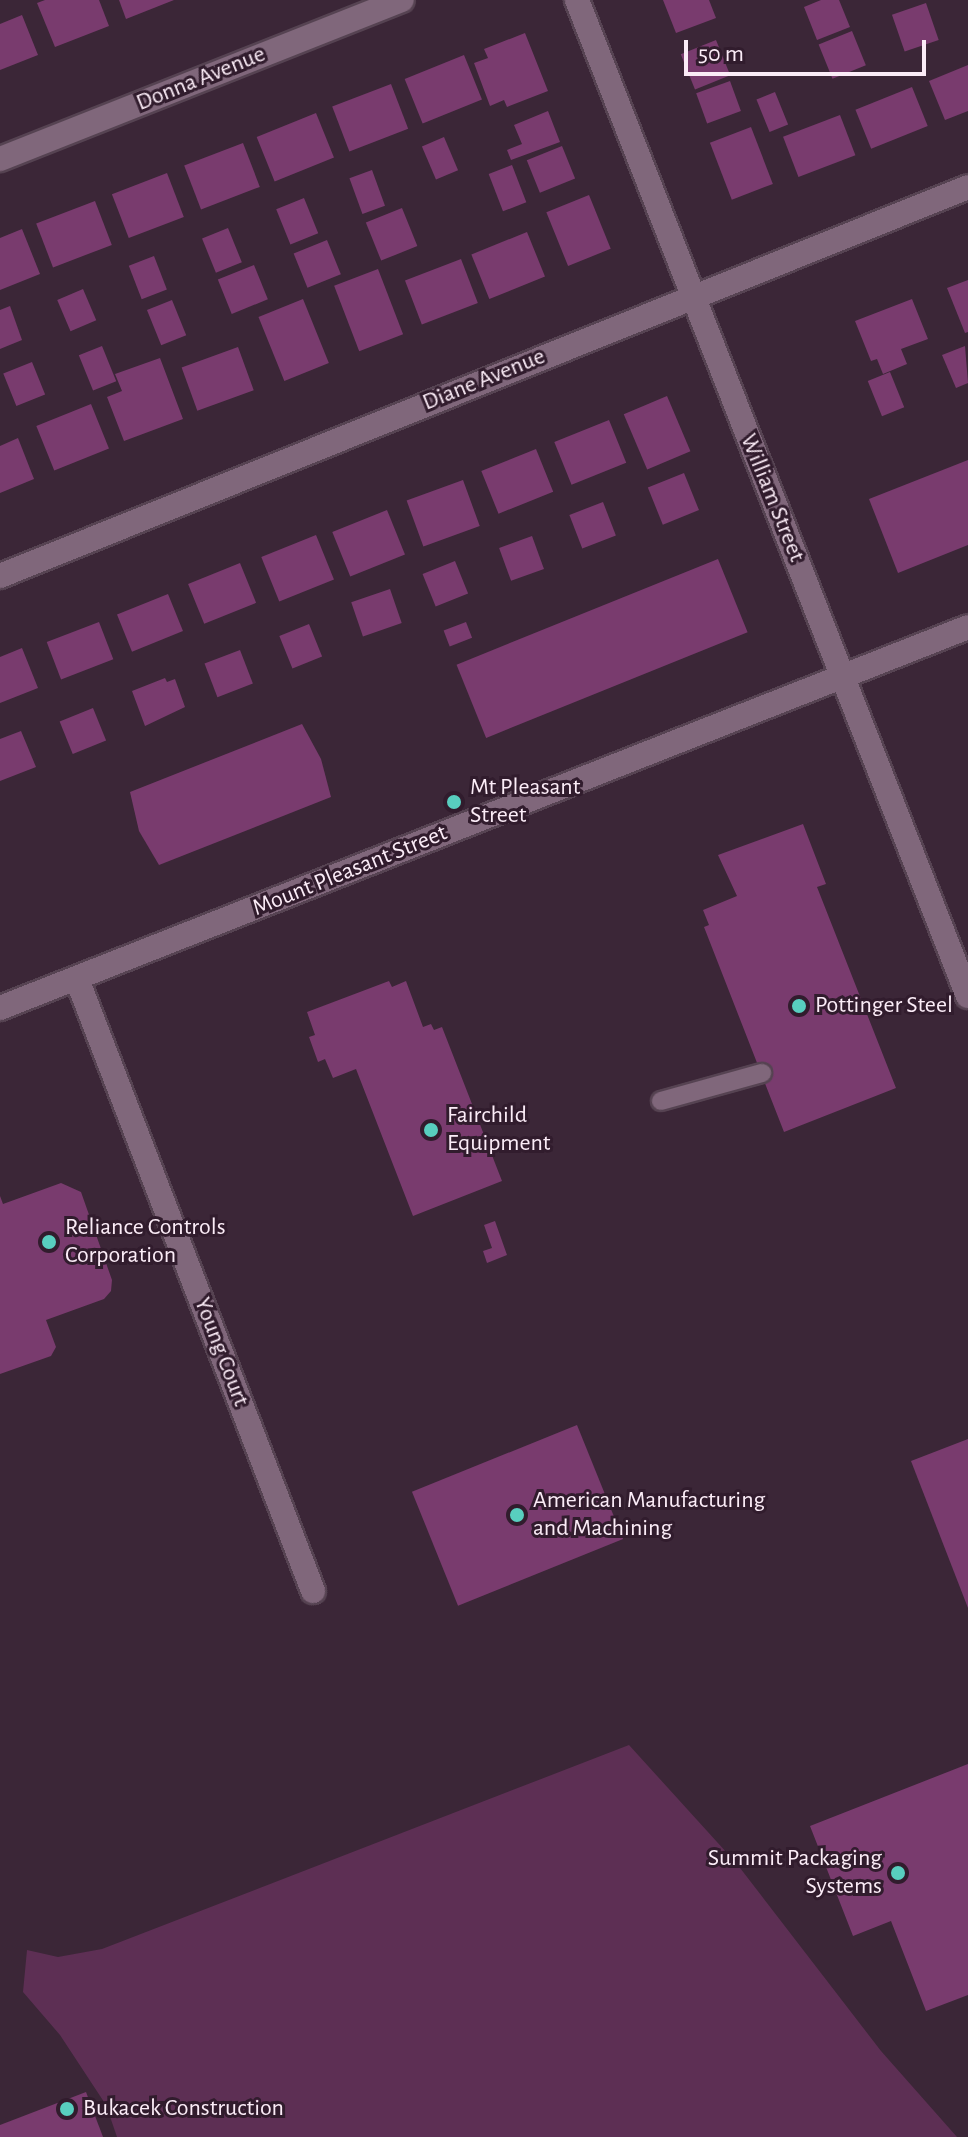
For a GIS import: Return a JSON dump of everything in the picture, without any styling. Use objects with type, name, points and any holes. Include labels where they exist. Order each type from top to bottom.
[{"type":"street","name":"Donna Avenue","points":[[0,159],[402,0]]},
{"type":"street","name":"William Street","points":[[577,0],[968,996]]},
{"type":"street","name":"Diane Avenue","points":[[0,576],[692,295],[968,187]]},
{"type":"street","name":"Mount Pleasant Street","points":[[0,1008],[968,627]]},
{"type":"street","name":"Young Court","points":[[77,979],[313,1591]]},
{"type":"lane","points":[[661,1101],[762,1073]]},
{"type":"shaded area","points":[[629,1745],[737,1864],[881,2051],[957,2137],[117,2137],[106,2105],[60,2035],[23,1992],[27,1950],[58,1957],[102,1949]]},
{"type":"building","points":[[45,0],[99,0],[109,26],[55,47],[37,3]]},
{"type":"building","points":[[119,0],[174,0],[126,19]]},
{"type":"building","points":[[663,0],[709,0],[716,18],[676,33]]},
{"type":"building","points":[[821,0],[839,0],[850,27],[817,40],[804,7]]},
{"type":"building","points":[[926,3],[939,40],[905,52],[892,15]]},
{"type":"building","points":[[22,15],[38,55],[0,70],[0,24]]},
{"type":"building","points":[[852,31],[866,65],[832,79],[819,44]]},
{"type":"building","points":[[525,33],[548,91],[507,107],[504,100],[490,106],[474,63],[488,58],[484,49]]},
{"type":"building","points":[[716,40],[730,75],[695,89],[681,54]]},
{"type":"building","points":[[464,55],[482,100],[423,123],[405,79]]},
{"type":"building","points":[[968,65],[968,111],[945,120],[929,81]]},
{"type":"building","points":[[730,81],[741,111],[707,123],[696,93]]},
{"type":"building","points":[[391,84],[408,129],[349,151],[332,107]]},
{"type":"building","points":[[912,87],[928,126],[871,149],[855,110]]},
{"type":"building","points":[[775,92],[788,124],[770,132],[756,99]]},
{"type":"building","points":[[548,111],[560,142],[511,160],[507,150],[522,144],[514,125]]},
{"type":"building","points":[[316,113],[334,158],[275,181],[257,137]]},
{"type":"building","points":[[840,115],[855,155],[798,177],[783,137]]},
{"type":"building","points":[[751,127],[773,184],[732,200],[710,143]]},
{"type":"building","points":[[444,137],[458,170],[436,180],[422,146]]},
{"type":"building","points":[[243,143],[260,187],[201,209],[184,166]]},
{"type":"building","points":[[562,146],[575,178],[540,193],[527,160]]},
{"type":"building","points":[[512,165],[526,202],[503,211],[489,174]]},
{"type":"building","points":[[372,170],[385,206],[362,214],[349,178]]},
{"type":"building","points":[[167,173],[184,217],[129,238],[112,194]]},
{"type":"building","points":[[589,195],[611,249],[568,266],[546,212]]},
{"type":"building","points":[[304,198],[318,233],[290,244],[276,209]]},
{"type":"building","points":[[95,201],[112,245],[53,267],[36,224]]},
{"type":"building","points":[[402,208],[417,246],[381,261],[366,223]]},
{"type":"building","points":[[228,228],[242,262],[216,273],[202,238]]},
{"type":"building","points":[[22,229],[40,274],[0,290],[0,238]]},
{"type":"building","points":[[527,232],[545,277],[489,299],[471,254]]},
{"type":"building","points":[[327,240],[341,274],[307,288],[294,253]]},
{"type":"building","points":[[154,256],[167,290],[142,299],[129,266]]},
{"type":"building","points":[[461,259],[478,303],[422,324],[405,281]]},
{"type":"building","points":[[254,265],[268,299],[232,314],[218,280]]},
{"type":"building","points":[[378,269],[403,334],[359,351],[334,286]]},
{"type":"building","points":[[968,280],[968,332],[965,333],[947,288]]},
{"type":"building","points":[[83,289],[96,320],[71,331],[57,300]]},
{"type":"building","points":[[303,299],[329,363],[284,381],[258,317]]},
{"type":"building","points":[[912,299],[928,339],[901,349],[907,364],[883,374],[877,359],[871,361],[855,321]]},
{"type":"building","points":[[172,300],[186,335],[161,345],[147,310]]},
{"type":"building","points":[[10,306],[22,340],[0,349],[0,310]]},
{"type":"building","points":[[102,346],[116,381],[93,391],[79,355]]},
{"type":"building","points":[[965,346],[968,383],[956,388],[942,355]]},
{"type":"building","points":[[238,347],[254,390],[197,411],[182,368]]},
{"type":"building","points":[[160,358],[183,419],[124,441],[107,397],[122,391],[115,374]]},
{"type":"building","points":[[32,362],[45,394],[16,406],[3,374]]},
{"type":"building","points":[[890,372],[904,407],[882,416],[868,381]]},
{"type":"building","points":[[667,396],[690,451],[647,470],[624,414]]},
{"type":"building","points":[[91,404],[109,449],[54,471],[36,426]]},
{"type":"building","points":[[609,420],[626,463],[572,485],[554,442]]},
{"type":"building","points":[[18,438],[34,479],[0,493],[0,446]]},
{"type":"building","points":[[536,449],[553,492],[499,514],[481,471]]},
{"type":"building","points":[[968,460],[968,545],[898,573],[869,499]]},
{"type":"building","points":[[684,473],[699,510],[663,525],[648,488]]},
{"type":"building","points":[[463,480],[480,526],[423,547],[407,501]]},
{"type":"building","points":[[603,502],[616,536],[582,549],[569,515]]},
{"type":"building","points":[[387,510],[405,555],[350,577],[332,532]]},
{"type":"building","points":[[316,535],[334,580],[279,602],[261,557]]},
{"type":"building","points":[[532,536],[544,569],[511,581],[499,548]]},
{"type":"building","points":[[718,559],[748,632],[486,738],[457,665]]},
{"type":"building","points":[[455,561],[468,593],[436,607],[423,574]]},
{"type":"building","points":[[240,563],[256,603],[204,624],[188,584]]},
{"type":"building","points":[[390,589],[402,623],[363,636],[351,602]]},
{"type":"building","points":[[168,594],[183,631],[132,652],[117,615]]},
{"type":"building","points":[[99,622],[113,659],[61,679],[47,642]]},
{"type":"building","points":[[466,622],[472,638],[450,646],[444,631]]},
{"type":"building","points":[[309,624],[322,656],[292,668],[279,636]]},
{"type":"building","points":[[22,648],[38,688],[0,703],[0,657]]},
{"type":"building","points":[[240,650],[253,684],[217,697],[205,664]]},
{"type":"building","points":[[165,678],[167,682],[175,679],[185,707],[145,726],[132,691]]},
{"type":"building","points":[[93,708],[106,740],[73,754],[60,721]]},
{"type":"building","points":[[302,724],[321,759],[331,797],[159,865],[139,831],[130,792]]},
{"type":"building","points":[[21,731],[36,767],[0,781],[0,739]]},
{"type":"building","name":"Pottinger Steel","points":[[803,824],[826,884],[817,887],[896,1088],[784,1132],[704,927],[709,925],[703,910],[737,896],[718,855]]},
{"type":"building","name":"Fairchild Equipment","points":[[389,981],[392,987],[406,981],[423,1027],[431,1024],[434,1030],[442,1027],[502,1181],[413,1216],[356,1069],[333,1078],[325,1059],[318,1062],[309,1037],[315,1035],[307,1012]]},
{"type":"building","name":"Reliance Controls Corporation","points":[[61,1183],[81,1192],[112,1280],[111,1291],[104,1299],[46,1320],[56,1347],[51,1356],[0,1374],[0,1196],[3,1204]]},
{"type":"building","points":[[495,1221],[507,1255],[487,1263],[483,1251],[492,1248],[484,1225]]},
{"type":"building","name":"American Manufacturing and Machining","points":[[577,1425],[623,1539],[458,1606],[412,1492]]},
{"type":"building","points":[[968,1439],[968,1608],[911,1461]]},
{"type":"building","name":"Summit Packaging Systems","points":[[968,1764],[968,1995],[926,2011],[891,1921],[853,1936],[810,1826]]},
{"type":"building","name":"Bukacek Construction","points":[[86,2092],[103,2137],[0,2137],[0,2125]]},
{"type":"place","name":"Mt Pleasant Street","points":[[454,802]]},
{"type":"place","name":"Pottinger Steel","points":[[799,1006]]},
{"type":"place","name":"Fairchild Equipment","points":[[431,1130]]},
{"type":"place","name":"Reliance Controls Corporation","points":[[49,1242]]},
{"type":"place","name":"American Manufacturing and Machining","points":[[517,1515]]},
{"type":"place","name":"Summit Packaging Systems","points":[[898,1873]]},
{"type":"place","name":"Bukacek Construction","points":[[67,2109]]}]
